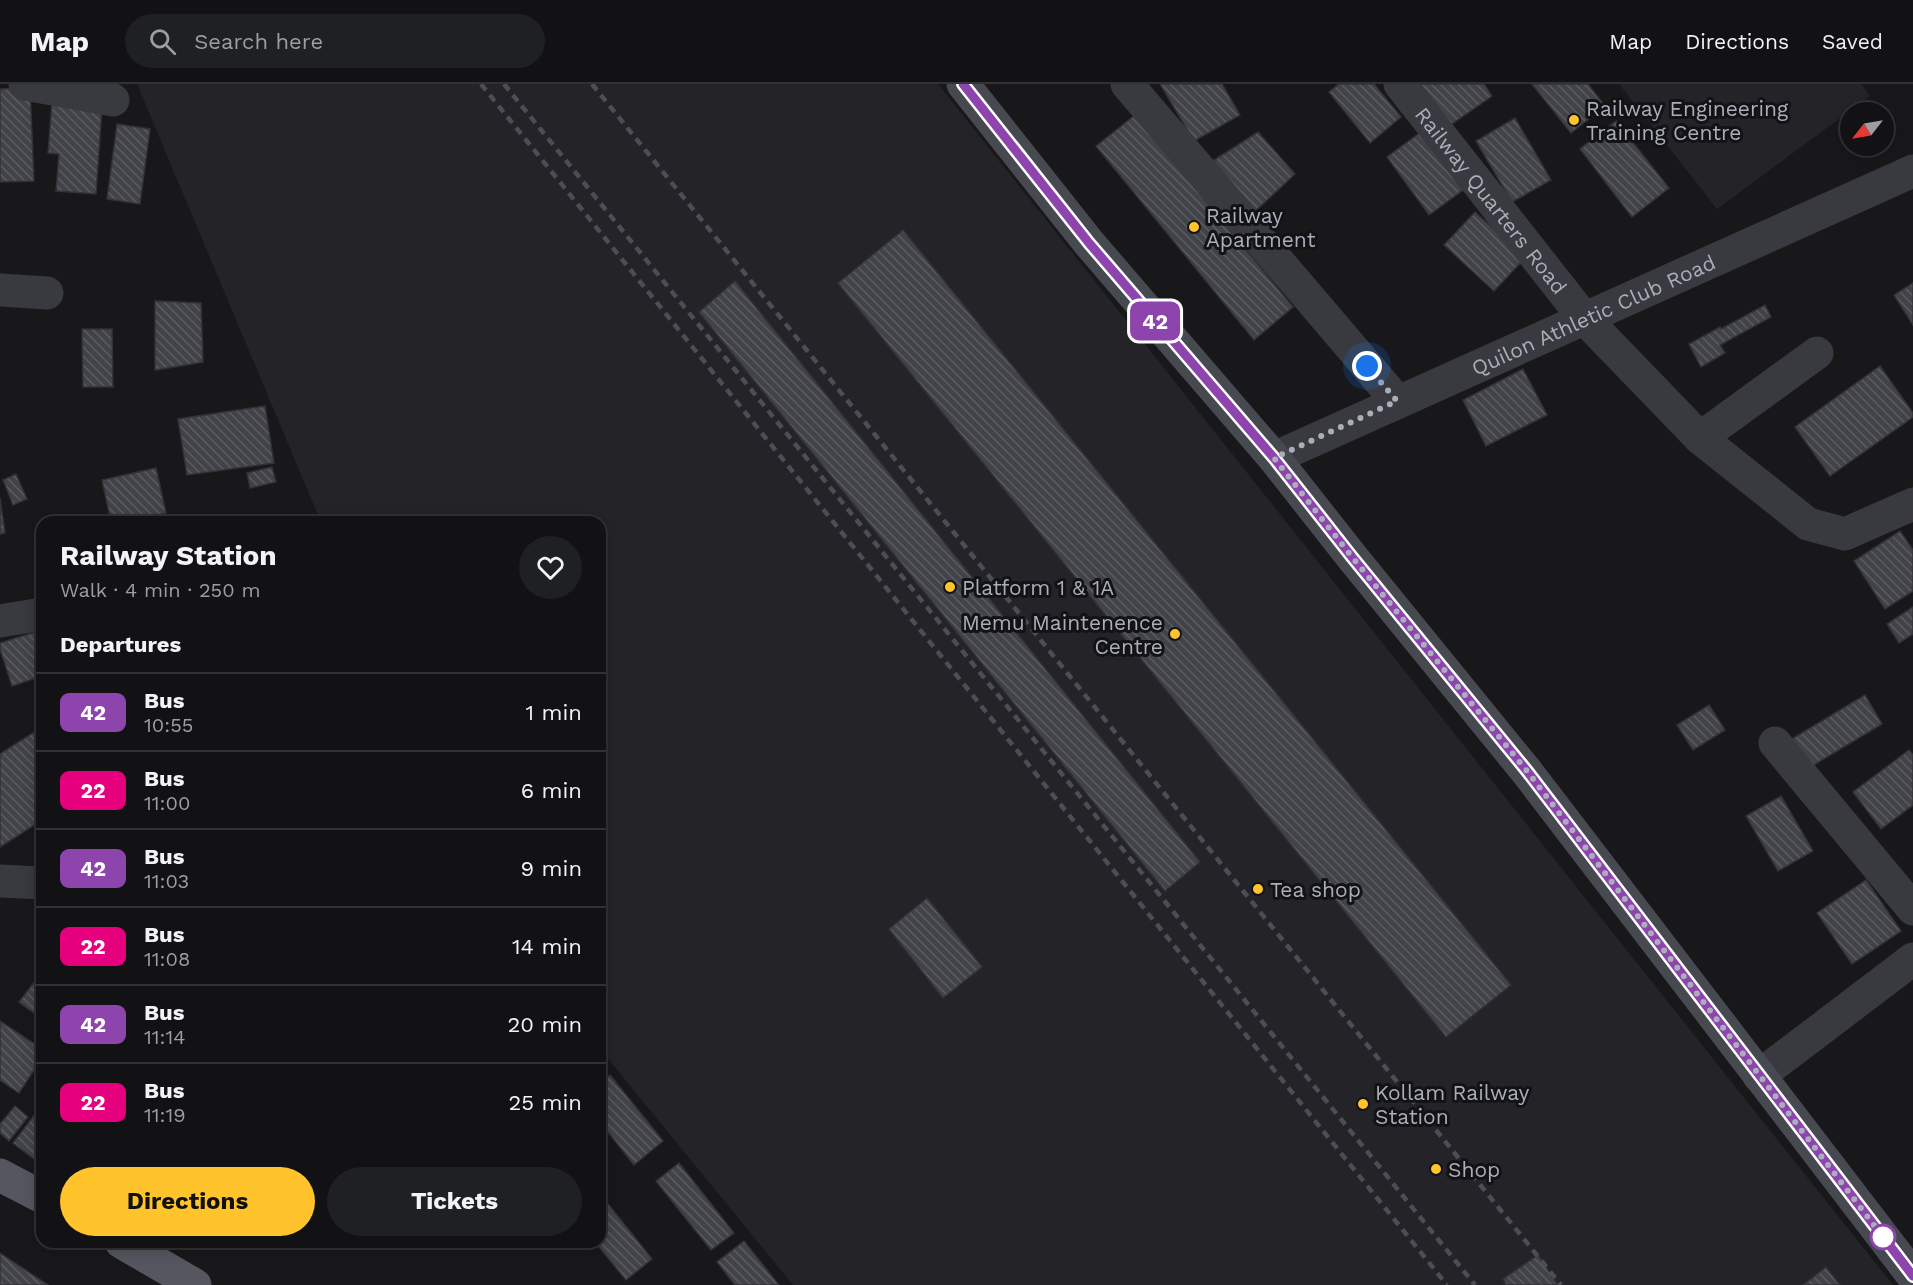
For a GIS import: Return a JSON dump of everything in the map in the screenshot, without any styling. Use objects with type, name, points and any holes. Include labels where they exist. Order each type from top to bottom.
[{"type":"main road","points":[[963,84],[1089,243],[1274,458],[1527,771],[1913,1276]]},
{"type":"main road","points":[[0,1175],[36,1194]]},
{"type":"main road","points":[[131,1248],[195,1285]]},
{"type":"street","points":[[25,84],[113,100]]},
{"type":"street","points":[[1127,84],[1397,401]]},
{"type":"street","name":"Railway Quarters Road","points":[[1400,84],[1584,318],[1700,438],[1808,524],[1845,534],[1913,504]]},
{"type":"street","name":"Quilon Athletic Club Road","points":[[1274,458],[1913,171]]},
{"type":"street","points":[[0,290],[47,293]]},
{"type":"street","points":[[1700,438],[1817,353]]},
{"type":"street","points":[[0,621],[36,615]]},
{"type":"street","points":[[1775,744],[1913,909]]},
{"type":"street","points":[[0,881],[36,884]]},
{"type":"street","points":[[1759,1076],[1913,960]]},
{"type":"shaded area","points":[[137,84],[938,84],[1893,1285],[793,1285],[606,1056],[606,516],[318,516]]},
{"type":"shaded area","points":[[1619,84],[1861,84],[1870,96],[1862,102],[1840,102],[1840,118],[1717,209]]},
{"type":"building","points":[[1160,84],[1222,84],[1240,115],[1194,141]]},
{"type":"building","points":[[1339,84],[1374,84],[1401,117],[1370,143],[1329,92]]},
{"type":"building","points":[[1420,84],[1484,84],[1492,96],[1449,126]]},
{"type":"building","name":"Railway Engineering Training Centre","points":[[1532,84],[1588,84],[1605,106],[1571,133]]},
{"type":"building","points":[[30,88],[34,181],[0,182],[0,89]]},
{"type":"building","points":[[52,103],[102,107],[96,194],[56,191],[59,154],[48,153]]},
{"type":"building","name":"Railway Apartment","points":[[1135,115],[1293,307],[1254,340],[1096,146]]},
{"type":"building","points":[[1515,118],[1551,180],[1512,202],[1476,141]]},
{"type":"building","points":[[1616,121],[1669,188],[1632,217],[1580,149]]},
{"type":"building","points":[[117,124],[150,129],[140,204],[107,199]]},
{"type":"building","points":[[1258,132],[1295,174],[1249,217],[1208,164]]},
{"type":"building","points":[[1421,132],[1463,190],[1429,215],[1387,157]]},
{"type":"building","points":[[1475,212],[1525,258],[1494,291],[1444,245]]},
{"type":"building","name":"Memu Maintenence Centre","points":[[903,230],[1511,985],[1446,1037],[838,283]]},
{"type":"building","name":"Platform 1 & 1A","points":[[735,281],[1200,862],[1165,891],[699,312]]},
{"type":"building","points":[[1913,283],[1913,325],[1894,295]]},
{"type":"building","points":[[155,301],[201,303],[203,362],[155,370]]},
{"type":"building","points":[[1765,305],[1771,317],[1720,345],[1725,353],[1701,367],[1689,344]]},
{"type":"building","points":[[82,329],[112,329],[113,387],[83,387]]},
{"type":"building","points":[[1880,366],[1913,413],[1913,417],[1830,476],[1795,427]]},
{"type":"building","points":[[1523,369],[1547,415],[1486,446],[1463,400]]},
{"type":"building","points":[[265,406],[274,463],[187,475],[178,419]]},
{"type":"building","points":[[272,467],[276,482],[250,488],[247,473]]},
{"type":"building","points":[[156,468],[166,513],[153,516],[110,516],[102,480]]},
{"type":"building","points":[[16,474],[27,499],[13,505],[3,480]]},
{"type":"building","points":[[0,498],[5,533],[0,534]]},
{"type":"building","points":[[1900,531],[1913,550],[1913,591],[1885,609],[1854,561]]},
{"type":"building","points":[[1913,607],[1913,634],[1899,643],[1887,624]]},
{"type":"building","points":[[36,632],[36,678],[12,686],[0,643]]},
{"type":"building","points":[[1865,695],[1882,724],[1807,769],[1790,740]]},
{"type":"building","points":[[1709,705],[1725,730],[1693,750],[1677,725]]},
{"type":"building","points":[[36,731],[36,824],[0,847],[0,754]]},
{"type":"building","points":[[1909,750],[1913,755],[1913,805],[1881,829],[1853,792]]},
{"type":"building","points":[[1781,796],[1813,851],[1778,871],[1746,816]]},
{"type":"building","points":[[1866,880],[1901,931],[1852,964],[1817,913]]},
{"type":"building","points":[[927,898],[982,967],[943,998],[889,929]]},
{"type":"building","points":[[36,980],[36,1015],[19,1002]]},
{"type":"building","points":[[0,1021],[36,1045],[36,1067],[19,1093],[0,1080]]},
{"type":"building","points":[[610,1075],[663,1141],[634,1165],[606,1130],[606,1078]]},
{"type":"building","points":[[15,1106],[28,1117],[9,1141],[0,1133],[0,1124]]},
{"type":"building","points":[[36,1113],[36,1160],[13,1143]]},
{"type":"building","points":[[679,1163],[734,1233],[711,1250],[656,1181]]},
{"type":"building","points":[[606,1202],[652,1259],[626,1280],[600,1248],[606,1248]]},
{"type":"building","points":[[744,1241],[779,1285],[735,1285],[717,1262]]},
{"type":"building","points":[[0,1253],[48,1285],[0,1285]]},
{"type":"building","points":[[1538,1255],[1558,1285],[1506,1285],[1503,1279]]},
{"type":"building","points":[[1826,1267],[1840,1285],[1803,1285]]},
{"type":"railway","points":[[481,84],[1447,1285]]},
{"type":"railway","points":[[504,84],[1475,1285]]},
{"type":"railway","points":[[592,84],[1561,1285]]},
{"type":"bus line","name":"42","points":[[963,84],[1089,243],[1274,458],[1527,771],[1913,1276]]},
{"type":"place","name":"Railway Engineering Training Centre","points":[[1574,120]]},
{"type":"place","name":"Railway Apartment","points":[[1194,227]]},
{"type":"place","name":"Platform 1 & 1A","points":[[950,587]]},
{"type":"place","name":"Memu Maintenence Centre","points":[[1175,634]]},
{"type":"place","name":"Tea shop","points":[[1258,889]]},
{"type":"place","name":"Kollam Railway Station","points":[[1363,1104]]},
{"type":"place","name":"Shop","points":[[1436,1169]]},
{"type":"route","points":[[1367,366],[1397,401],[1274,458],[1527,771],[1883,1237]]}]
